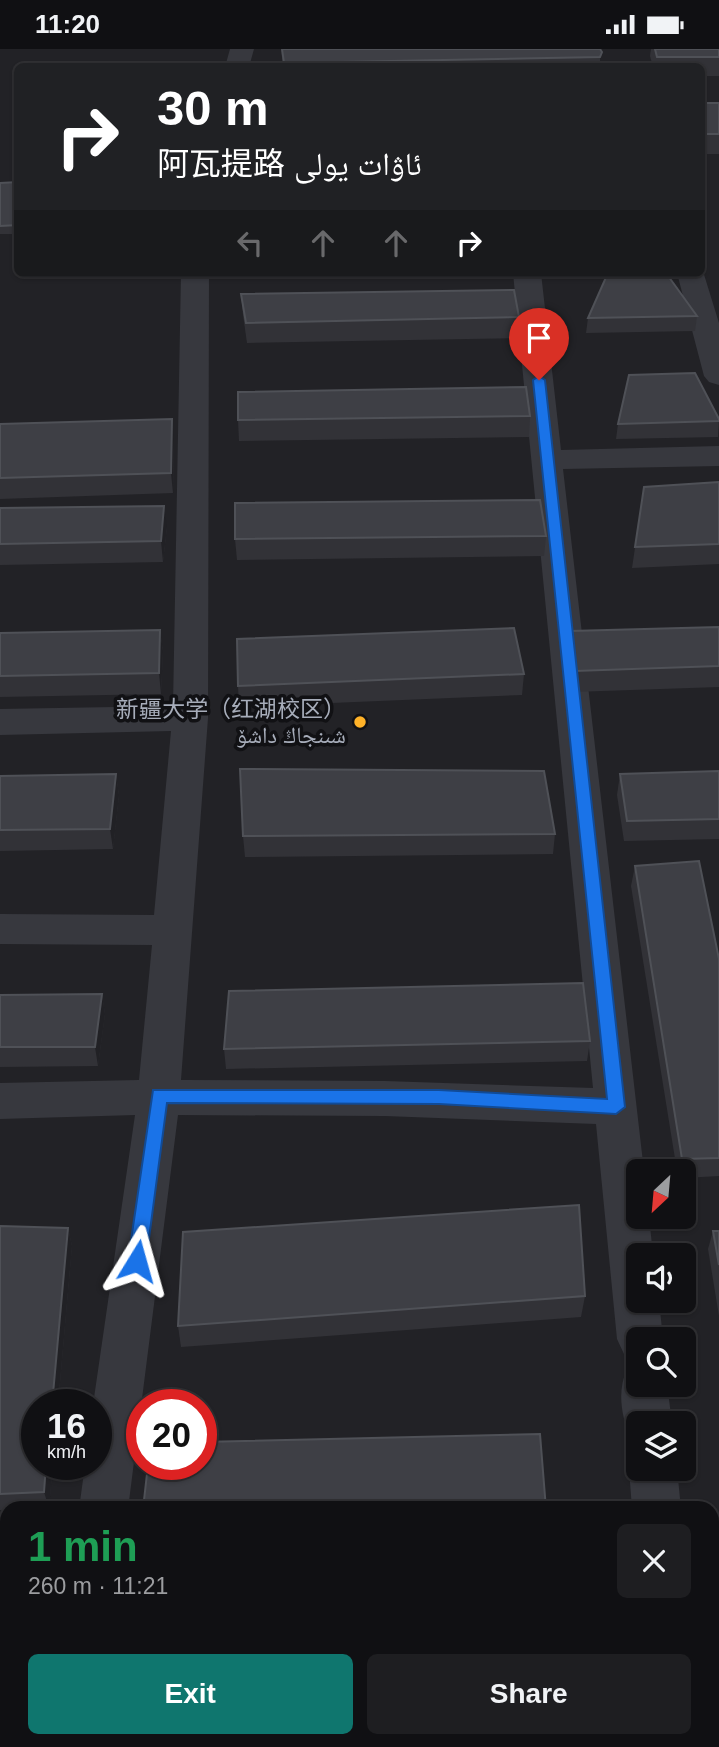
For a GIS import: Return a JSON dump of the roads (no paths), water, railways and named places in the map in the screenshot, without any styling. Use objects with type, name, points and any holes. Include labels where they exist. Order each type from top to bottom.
[{"type":"street","points":[[104,1501],[159,1095],[190,717],[195,277]]},
{"type":"street","points":[[527,277],[639,1327]]},
{"type":"street","points":[[692,277],[719,376]]},
{"type":"street","points":[[547,460],[719,456]]},
{"type":"street","points":[[0,722],[190,717]]},
{"type":"street","points":[[0,929],[173,930]]},
{"type":"street","points":[[0,1101],[159,1095],[439,1097],[616,1107]]},
{"type":"street","points":[[654,1481],[656,1501]]},
{"type":"place","name":"新疆大学（红湖校区） شىنجاڭ داشۆ","points":[[360,722]]}]
